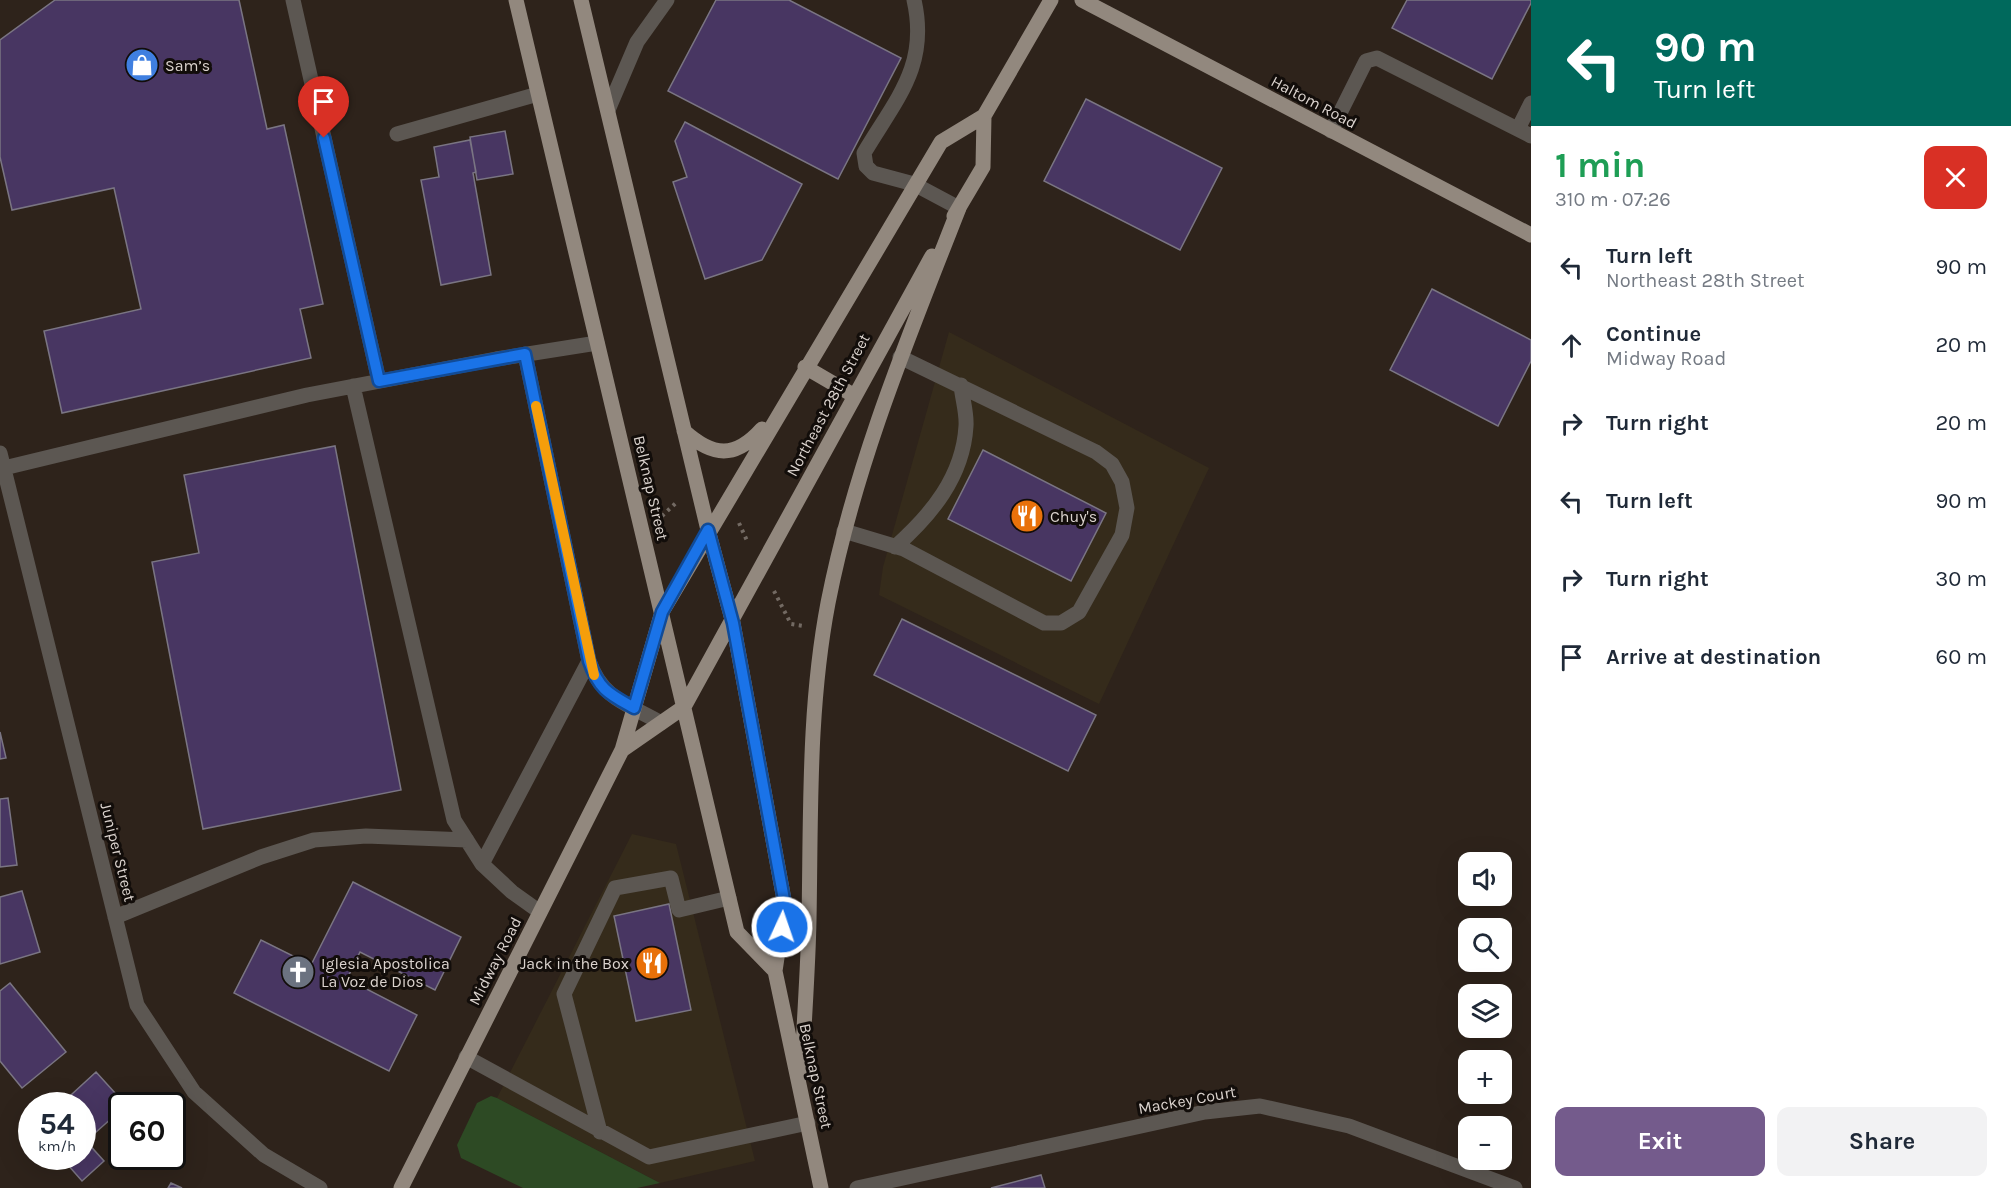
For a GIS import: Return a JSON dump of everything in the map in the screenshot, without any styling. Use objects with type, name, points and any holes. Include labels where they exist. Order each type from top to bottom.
[{"type":"main road","name":"Belknap Street","points":[[516,0],[737,932],[776,971]]},
{"type":"main road","name":"Belknap Street","points":[[581,0],[708,530],[733,623],[785,905],[776,971],[821,1188]]},
{"type":"main road","name":"Northeast 28th Street","points":[[684,707],[733,623],[853,395],[983,167],[984,116],[1051,0]]},
{"type":"main road","name":"Haltom Road","points":[[1082,0],[1330,131],[1530,232]]},
{"type":"main road","name":"Northeast 28th Street","points":[[662,612],[708,530],[940,142],[984,116]]},
{"type":"main road","points":[[801,1090],[809,920],[809,777],[813,722],[828,605],[844,531],[870,438],[959,208]]},
{"type":"main road","points":[[806,367],[853,395]]},
{"type":"main road","points":[[684,431],[698,444],[714,452],[729,452],[752,441],[780,410]]},
{"type":"main road","name":"Midway Road","points":[[401,1188],[622,750],[662,612]]},
{"type":"main road","name":"Midway Road","points":[[622,750],[684,707]]},
{"type":"street","points":[[293,0],[379,381]]},
{"type":"street","points":[[608,110],[637,42],[667,0]]},
{"type":"street","points":[[914,0],[920,43],[911,73],[864,153],[866,166],[873,173],[914,184],[959,208]]},
{"type":"street","points":[[1330,131],[1366,61],[1377,58],[1524,132],[1531,103]]},
{"type":"street","points":[[397,134],[538,94]]},
{"type":"street","points":[[2,460],[353,386],[597,343]]},
{"type":"street","points":[[525,354],[589,661],[596,680],[606,692],[661,723]]},
{"type":"street","points":[[844,531],[895,547],[1044,623],[1061,623],[1079,612],[1122,535],[1127,508],[1122,482],[1112,464],[1096,452],[900,357]]},
{"type":"street","points":[[895,547],[921,523],[945,492],[960,458],[966,426],[961,385]]},
{"type":"street","points":[[353,386],[454,820],[482,864],[512,892],[540,912]]},
{"type":"street","name":"Juniper Street","points":[[2,460],[137,1005],[194,1092],[264,1155],[315,1187]]},
{"type":"street","points":[[482,864],[589,661]]},
{"type":"street","points":[[115,918],[261,857],[314,840],[366,836],[467,840]]},
{"type":"street","points":[[600,1132],[564,994],[615,888],[671,878],[679,910],[729,898]]},
{"type":"street","points":[[466,1057],[649,1157],[808,1123]]},
{"type":"street","name":"Mackey Court","points":[[857,1188],[1205,1112],[1260,1106],[1349,1126],[1515,1188]]},
{"type":"path","points":[[662,516],[685,495]]},
{"type":"path","points":[[738,520],[750,548]]},
{"type":"path","points":[[774,591],[791,624],[810,626]]},
{"type":"shaded area","points":[[949,332],[1209,468],[1099,704],[879,595],[883,567]]},
{"type":"shaded area","points":[[632,834],[676,844],[755,1161],[660,1183],[497,1098]]},
{"type":"green space","points":[[491,1096],[660,1183],[637,1188],[523,1188],[461,1158],[457,1145],[477,1103]]},
{"type":"building","points":[[55,0],[239,0],[267,129],[284,125],[323,304],[300,309],[311,358],[62,413],[44,331],[141,309],[114,188],[12,210],[0,157],[0,40]]},
{"type":"building","points":[[716,0],[789,0],[901,58],[838,179],[668,91]]},
{"type":"building","points":[[1407,0],[1531,0],[1531,3],[1492,79],[1392,28]]},
{"type":"building","points":[[1086,99],[1222,168],[1180,250],[1044,181]]},
{"type":"building","points":[[685,122],[802,184],[762,260],[705,279],[673,182],[687,177],[675,141]]},
{"type":"building","points":[[505,131],[513,174],[477,180],[470,137]]},
{"type":"building","points":[[470,140],[476,172],[473,173],[491,275],[441,285],[421,180],[439,177],[434,147]]},
{"type":"building","points":[[1432,289],[1531,340],[1531,361],[1498,426],[1390,370]]},
{"type":"building","points":[[335,446],[401,790],[203,829],[152,562],[199,553],[184,475]]},
{"type":"building","name":"Chuy's","points":[[983,450],[1106,513],[1071,581],[948,519]]},
{"type":"building","points":[[902,619],[1096,715],[1068,771],[874,675]]},
{"type":"building","points":[[0,732],[6,758],[0,759]]},
{"type":"building","points":[[8,798],[17,865],[0,867],[0,799]]},
{"type":"building","name":"Iglesia Apostolica La Voz de Dios","points":[[353,882],[461,937],[435,990],[360,952],[347,979],[417,1015],[389,1071],[234,993],[261,940],[311,965]]},
{"type":"building","points":[[22,891],[40,952],[0,964],[0,897]]},
{"type":"building","name":"Jack in the Box","points":[[669,904],[691,1010],[636,1021],[614,916]]},
{"type":"building","points":[[10,983],[66,1052],[22,1088],[0,1061],[0,991]]},
{"type":"building","points":[[96,1072],[114,1092],[108,1092],[108,1121],[96,1132],[96,1092],[74,1092]]},
{"type":"building","points":[[96,1152],[104,1161],[96,1168]]},
{"type":"building","points":[[72,1170],[94,1170],[82,1181]]},
{"type":"building","points":[[1041,1175],[1045,1188],[991,1188]]},
{"type":"building","points":[[171,1183],[182,1188],[168,1188]]},
{"type":"slow traffic","points":[[536,406],[589,661],[594,675]]},
{"type":"place","name":"Sam’s","points":[[142,65]]},
{"type":"place","name":"Chuy's","points":[[1027,516]]},
{"type":"place","name":"Jack in the Box","points":[[652,963]]},
{"type":"place","name":"Iglesia Apostolica La Voz de Dios","points":[[298,972]]},
{"type":"route","points":[[324,138],[379,381],[525,354],[589,661],[596,680],[606,692],[634,708],[662,612],[708,530],[733,623],[785,905],[782,927]]}]
